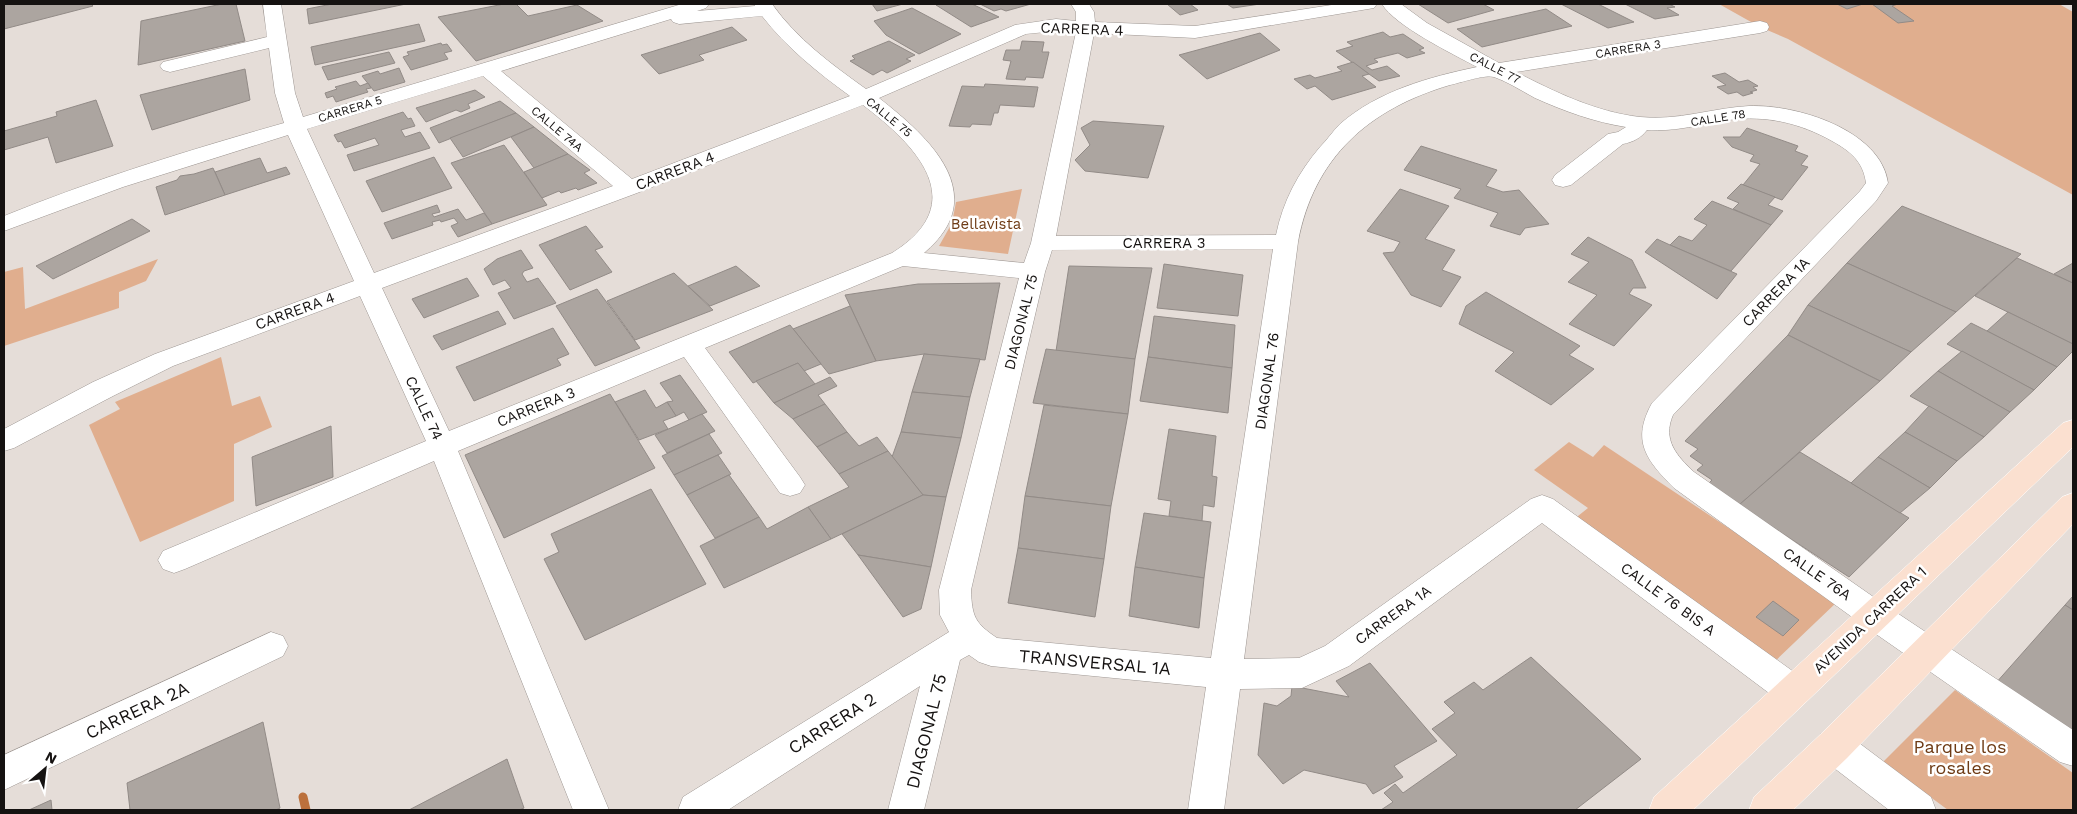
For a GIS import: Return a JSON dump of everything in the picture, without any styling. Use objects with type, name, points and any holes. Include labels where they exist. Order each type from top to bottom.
[{"type":"main road","name":"AVENIDA CARRERA 1","points":[[1668,810],[2073,430]]},
{"type":"main road","points":[[1767,810],[1834,746],[2073,505]]},
{"type":"street","name":"CALLE 74","points":[[272,4],[285,93],[295,126],[442,446],[591,810]]},
{"type":"street","name":"CARRERA 5","points":[[4,224],[60,201],[156,167],[486,69],[645,12],[700,4]]},
{"type":"street","name":"CALLE 77","points":[[1366,4],[1394,7],[1446,42],[1495,69],[1570,105],[1599,115]]},
{"type":"street","name":"CARRERA 4","points":[[4,441],[103,389],[164,360],[629,188],[865,98],[1022,29],[1048,25],[1083,12],[1142,31],[1194,32],[1222,29],[1366,4]]},
{"type":"street","name":"CALLE 75","points":[[645,12],[765,7],[814,59],[916,139],[937,168],[944,196],[939,218],[928,238],[916,249],[900,258]]},
{"type":"street","name":"DIAGONAL 75","points":[[906,810],[957,644],[955,590],[1033,272],[1043,243],[1083,12]]},
{"type":"street","name":"CARRERA 3","points":[[1495,69],[1760,27]]},
{"type":"street","points":[[170,66],[278,40]]},
{"type":"street","name":"CALLE 74A","points":[[486,69],[629,188]]},
{"type":"street","name":"DIAGONAL 76","points":[[1206,810],[1290,214],[1300,189],[1314,166],[1350,126],[1400,96],[1429,85],[1495,69]]},
{"type":"street","name":"CALLE 78","points":[[1599,115],[1636,123],[1669,124],[1739,112],[1762,113],[1792,117],[1812,124],[1830,131],[1860,149]]},
{"type":"street","points":[[1599,115],[1612,130],[1616,139]]},
{"type":"street","points":[[1563,180],[1616,139],[1632,134],[1636,130],[1636,123]]},
{"type":"street","name":"CARRERA 1A","points":[[1654,433],[1656,420],[1662,410],[1868,196],[1878,183],[1877,171],[1872,162],[1860,149]]},
{"type":"street","name":"CARRERA 3","points":[[1043,243],[1286,242]]},
{"type":"street","points":[[900,258],[1033,272]]},
{"type":"street","name":"CARRERA 3","points":[[174,560],[442,446],[900,258]]},
{"type":"street","points":[[689,345],[790,485]]},
{"type":"street","name":"CALLE 76A","points":[[1654,433],[1656,444],[1662,456],[1684,480],[1874,615],[2073,750]]},
{"type":"street","name":"CARRERA 1A","points":[[1226,674],[1302,673],[1337,656],[1542,507]]},
{"type":"street","name":"CALLE 76 BIS A","points":[[1542,507],[1793,691]]},
{"type":"street","name":"TRANSVERSAL 1A","points":[[957,644],[991,652],[1226,674]]},
{"type":"street","name":"CARRERA 2","points":[[696,810],[957,644]]},
{"type":"street","name":"CARRERA 2A","points":[[4,773],[271,646]]},
{"type":"street","points":[[1834,746],[1918,810]]},
{"type":"green space","points":[[1719,4],[2059,4],[2073,12],[2073,195],[1788,39],[1760,27]]},
{"type":"green space","name":"Bellavista","points":[[1022,189],[1008,254],[939,246],[952,223],[956,202]]},
{"type":"green space","points":[[158,259],[146,281],[119,292],[119,308],[4,346],[4,272],[23,267],[25,309]]},
{"type":"green space","points":[[221,357],[232,406],[260,396],[272,427],[234,444],[234,501],[140,542],[89,425],[120,409],[115,402]]},
{"type":"green space","points":[[1569,442],[1593,457],[1604,445],[1838,601],[1771,665],[1573,520],[1588,508],[1534,470]]},
{"type":"green space","name":"Parque los rosales","points":[[1955,690],[2073,773],[2073,810],[1948,810],[1883,762]]},
{"type":"building","points":[[4,4],[91,4],[93,6],[4,29]]},
{"type":"building","points":[[222,4],[236,4],[245,41],[138,65],[141,21]]},
{"type":"building","points":[[332,4],[406,4],[309,24],[307,9]]},
{"type":"building","points":[[504,4],[516,4],[528,16],[577,5],[603,21],[476,61],[438,17]]},
{"type":"building","points":[[872,4],[903,4],[877,11]]},
{"type":"building","points":[[972,4],[999,17],[971,27],[936,5]]},
{"type":"building","points":[[980,4],[1031,4],[1006,11],[1001,9],[994,11]]},
{"type":"building","points":[[1167,4],[1190,4],[1198,10],[1180,15]]},
{"type":"building","points":[[1227,4],[1260,4],[1233,8]]},
{"type":"building","points":[[1418,4],[1483,4],[1494,10],[1448,23]]},
{"type":"building","points":[[1561,4],[1598,4],[1634,22],[1608,28]]},
{"type":"building","points":[[1625,4],[1669,4],[1675,7],[1667,8],[1679,15],[1655,19]]},
{"type":"building","points":[[1837,4],[1863,4],[1847,9]]},
{"type":"building","points":[[1872,4],[1898,4],[1892,6],[1914,21],[1898,23]]},
{"type":"building","points":[[912,8],[961,34],[919,54],[886,35],[874,21]]},
{"type":"building","points":[[1546,9],[1572,26],[1482,47],[1457,29]]},
{"type":"building","points":[[419,24],[425,41],[315,65],[311,47]]},
{"type":"building","points":[[732,27],[747,40],[699,55],[704,60],[659,74],[641,55]]},
{"type":"building","points":[[1383,32],[1390,37],[1403,34],[1424,48],[1419,50],[1425,53],[1407,58],[1398,53],[1374,59],[1378,62],[1366,66],[1372,70],[1387,66],[1400,76],[1379,81],[1336,51],[1353,46],[1347,42]]},
{"type":"building","points":[[1260,33],[1280,50],[1207,79],[1179,55]]},
{"type":"building","points":[[889,41],[915,55],[906,59],[911,61],[887,73],[882,70],[873,75],[850,61],[855,59],[852,56]]},
{"type":"building","points":[[1022,41],[1044,42],[1042,52],[1049,52],[1043,78],[1026,77],[1025,80],[1006,79],[1011,61],[1003,60],[1006,50],[1020,50]]},
{"type":"building","points":[[441,43],[442,45],[447,44],[452,51],[444,53],[448,59],[411,70],[403,57],[409,55],[407,52]]},
{"type":"building","points":[[389,52],[395,63],[328,80],[322,67]]},
{"type":"building","points":[[1353,62],[1369,74],[1362,76],[1376,87],[1332,100],[1315,86],[1307,89],[1294,79],[1310,75],[1315,78],[1342,71],[1337,67]]},
{"type":"building","points":[[399,68],[405,82],[374,91],[362,76],[378,71],[380,74]]},
{"type":"building","points":[[245,69],[250,100],[152,130],[140,95]]},
{"type":"building","points":[[1725,73],[1739,82],[1748,80],[1758,86],[1753,87],[1757,90],[1743,96],[1737,92],[1728,94],[1717,87],[1726,85],[1712,76]]},
{"type":"building","points":[[356,81],[360,86],[368,83],[371,88],[366,89],[368,92],[336,102],[333,96],[327,98],[325,93],[337,89],[335,87]]},
{"type":"building","points":[[985,84],[1038,87],[1034,107],[1000,105],[998,113],[994,113],[991,125],[949,126],[962,86],[984,87]]},
{"type":"building","points":[[475,90],[485,97],[468,104],[470,108],[461,112],[456,110],[426,122],[416,108]]},
{"type":"building","points":[[96,100],[113,146],[56,163],[48,137],[4,150],[4,131],[57,116],[56,112]]},
{"type":"building","points":[[500,101],[516,113],[439,143],[430,128]]},
{"type":"building","points":[[403,112],[408,119],[411,118],[415,126],[401,130],[405,137],[420,132],[430,148],[354,171],[347,155],[379,145],[375,138],[345,148],[334,135]]},
{"type":"building","points":[[516,113],[534,127],[463,157],[450,138]]},
{"type":"building","points":[[1093,121],[1164,126],[1148,178],[1085,171],[1075,160],[1090,145],[1081,128]]},
{"type":"building","points":[[534,127],[568,154],[534,168],[511,137]]},
{"type":"building","points":[[1747,128],[1798,146],[1795,151],[1808,156],[1801,165],[1808,167],[1782,200],[1743,185],[1760,164],[1750,161],[1754,155],[1732,147],[1723,137],[1740,137]]},
{"type":"building","points":[[504,145],[547,205],[492,224],[451,163]]},
{"type":"building","points":[[1421,146],[1497,170],[1486,186],[1503,192],[1519,190],[1549,224],[1525,228],[1520,235],[1490,226],[1498,213],[1454,198],[1461,189],[1404,170]]},
{"type":"building","points":[[568,154],[590,170],[584,173],[597,183],[578,190],[576,188],[561,193],[559,191],[542,198],[524,172]]},
{"type":"building","points":[[434,157],[452,188],[382,212],[366,181]]},
{"type":"building","points":[[260,158],[267,173],[286,167],[290,174],[225,195],[215,172]]},
{"type":"building","points":[[213,168],[225,195],[165,215],[156,187],[177,180],[180,176]]},
{"type":"building","points":[[1741,184],[1775,197],[1768,205],[1783,211],[1771,225],[1733,209],[1739,203],[1727,198]]},
{"type":"building","points":[[1400,189],[1449,206],[1425,239],[1455,250],[1442,270],[1461,277],[1441,307],[1411,295],[1383,253],[1394,252],[1400,242],[1367,231]]},
{"type":"building","points":[[1712,201],[1771,225],[1731,271],[1670,245],[1679,236],[1692,241],[1707,225],[1694,219]]},
{"type":"building","points":[[437,205],[440,212],[432,214],[434,217],[458,209],[466,220],[484,213],[492,224],[458,237],[451,226],[458,223],[454,218],[441,222],[440,220],[432,222],[433,225],[392,239],[384,223]]},
{"type":"building","points":[[1902,206],[2021,254],[1956,312],[1847,263]]},
{"type":"building","points":[[132,219],[150,231],[53,279],[36,266]]},
{"type":"building","points":[[586,226],[603,247],[595,250],[612,272],[570,290],[539,245]]},
{"type":"building","points":[[1588,237],[1632,260],[1646,288],[1633,288],[1629,294],[1652,305],[1614,346],[1569,324],[1597,295],[1568,282],[1589,262],[1571,254]]},
{"type":"building","points":[[1657,239],[1737,274],[1717,299],[1645,252]]},
{"type":"building","points":[[521,250],[533,268],[524,271],[522,274],[527,282],[538,278],[556,303],[514,319],[498,293],[511,288],[505,280],[493,285],[484,269],[497,259]]},
{"type":"building","points":[[2017,258],[2073,283],[2073,344],[1975,296]]},
{"type":"building","points":[[1847,263],[1956,312],[1911,352],[1808,305]]},
{"type":"building","points":[[2073,263],[2073,283],[2054,274]]},
{"type":"building","points":[[1164,264],[1243,275],[1238,316],[1157,308]]},
{"type":"building","points":[[736,266],[760,286],[710,306],[688,286]]},
{"type":"building","points":[[1069,266],[1152,268],[1135,359],[1056,351]]},
{"type":"building","points":[[674,273],[713,310],[635,340],[607,301]]},
{"type":"building","points":[[467,278],[479,296],[424,318],[412,299]]},
{"type":"building","points":[[1000,283],[985,360],[924,354],[876,361],[845,295],[918,284]]},
{"type":"building","points":[[597,289],[640,348],[595,366],[556,306]]},
{"type":"building","points":[[1486,292],[1580,346],[1569,355],[1594,369],[1551,405],[1495,371],[1514,352],[1459,324],[1466,306]]},
{"type":"building","points":[[1808,305],[1911,352],[1880,381],[1788,335]]},
{"type":"building","points":[[850,306],[876,361],[829,374],[793,329]]},
{"type":"building","points":[[498,311],[506,324],[442,350],[433,336]]},
{"type":"building","points":[[2008,312],[2073,344],[2073,351],[2057,367],[1987,331]]},
{"type":"building","points":[[1154,316],[1235,325],[1232,368],[1148,357]]},
{"type":"building","points":[[1971,323],[2057,367],[2034,390],[1947,344]]},
{"type":"building","points":[[790,325],[821,364],[804,371],[798,363],[753,383],[729,352]]},
{"type":"building","points":[[553,328],[569,354],[557,359],[561,365],[474,401],[456,367]]},
{"type":"building","points":[[1788,335],[1880,381],[1739,505],[1707,485],[1712,480],[1697,470],[1703,465],[1690,456],[1698,449],[1685,441]]},
{"type":"building","points":[[1046,349],[1135,359],[1128,414],[1033,403]]},
{"type":"building","points":[[1962,351],[2034,390],[2010,412],[1938,371]]},
{"type":"building","points":[[924,354],[980,359],[970,397],[912,392]]},
{"type":"building","points":[[1148,357],[1232,368],[1228,413],[1140,401]]},
{"type":"building","points":[[798,363],[815,384],[774,403],[756,381]]},
{"type":"building","points":[[1938,371],[2010,412],[1984,437],[1910,396]]},
{"type":"building","points":[[680,375],[707,412],[689,420],[684,412],[676,416],[667,402],[673,401],[660,383]]},
{"type":"building","points":[[830,377],[837,386],[818,395],[825,404],[793,419],[774,403]]},
{"type":"building","points":[[645,390],[656,408],[667,402],[676,416],[663,421],[668,429],[639,440],[615,402]]},
{"type":"building","points":[[912,392],[970,397],[961,438],[901,432]]},
{"type":"building","points":[[610,394],[655,468],[504,538],[465,455]]},
{"type":"building","points":[[825,404],[847,432],[817,447],[793,419]]},
{"type":"building","points":[[1044,405],[1128,414],[1111,506],[1025,496]]},
{"type":"building","points":[[1929,406],[1984,437],[1957,461],[1905,432]]},
{"type":"building","points":[[702,414],[715,431],[667,453],[655,435]]},
{"type":"building","points":[[331,426],[333,477],[256,506],[252,457]]},
{"type":"building","points":[[1169,429],[1216,436],[1212,476],[1217,477],[1214,507],[1203,505],[1202,521],[1169,516],[1171,501],[1158,499]]},
{"type":"building","points":[[847,432],[859,446],[877,437],[888,451],[839,474],[817,447]]},
{"type":"building","points":[[901,432],[961,438],[946,497],[923,495],[892,457]]},
{"type":"building","points":[[1905,432],[1957,461],[1930,488],[1878,457]]},
{"type":"building","points":[[709,434],[722,453],[674,475],[662,456]]},
{"type":"building","points":[[888,451],[923,495],[831,539],[808,507],[849,487],[839,474]]},
{"type":"building","points":[[1800,452],[1909,518],[1849,577],[1739,505]]},
{"type":"building","points":[[718,455],[731,474],[687,495],[674,475]]},
{"type":"building","points":[[1878,457],[1930,488],[1900,513],[1851,483]]},
{"type":"building","points":[[729,475],[759,517],[715,538],[687,495]]},
{"type":"building","points":[[651,489],[706,584],[585,640],[544,559],[559,552],[551,534]]},
{"type":"building","points":[[923,495],[946,497],[931,567],[858,555],[842,534]]},
{"type":"building","points":[[1025,496],[1111,506],[1104,559],[1018,548]]},
{"type":"building","points":[[808,507],[831,539],[724,588],[700,546],[759,517],[767,529]]},
{"type":"building","points":[[1144,513],[1211,522],[1204,578],[1135,567]]},
{"type":"building","points":[[1018,548],[1104,559],[1095,617],[1008,603]]},
{"type":"building","points":[[858,555],[931,567],[921,609],[903,617]]},
{"type":"building","points":[[1135,567],[1204,578],[1199,628],[1129,616]]},
{"type":"building","points":[[2073,596],[2073,610],[2065,605]]},
{"type":"building","points":[[1773,601],[1799,620],[1783,636],[1756,617]]},
{"type":"building","points":[[2065,605],[2073,610],[2073,737],[1995,684]]},
{"type":"building","points":[[1531,657],[1641,759],[1575,810],[1381,810],[1393,802],[1384,793],[1395,784],[1403,793],[1457,755],[1432,729],[1455,713],[1444,702],[1474,682],[1483,690]]},
{"type":"building","points":[[1370,663],[1437,741],[1394,766],[1403,777],[1373,794],[1366,784],[1304,770],[1283,784],[1258,755],[1264,703],[1277,706],[1291,696],[1292,686],[1349,697],[1336,681]]},
{"type":"building","points":[[263,722],[280,808],[276,810],[130,810],[127,783]]},
{"type":"building","points":[[507,759],[524,808],[519,810],[409,810]]},
{"type":"building","points":[[51,800],[52,810],[29,810]]},
{"type":"waterway","points":[[303,797],[306,810]]}]
